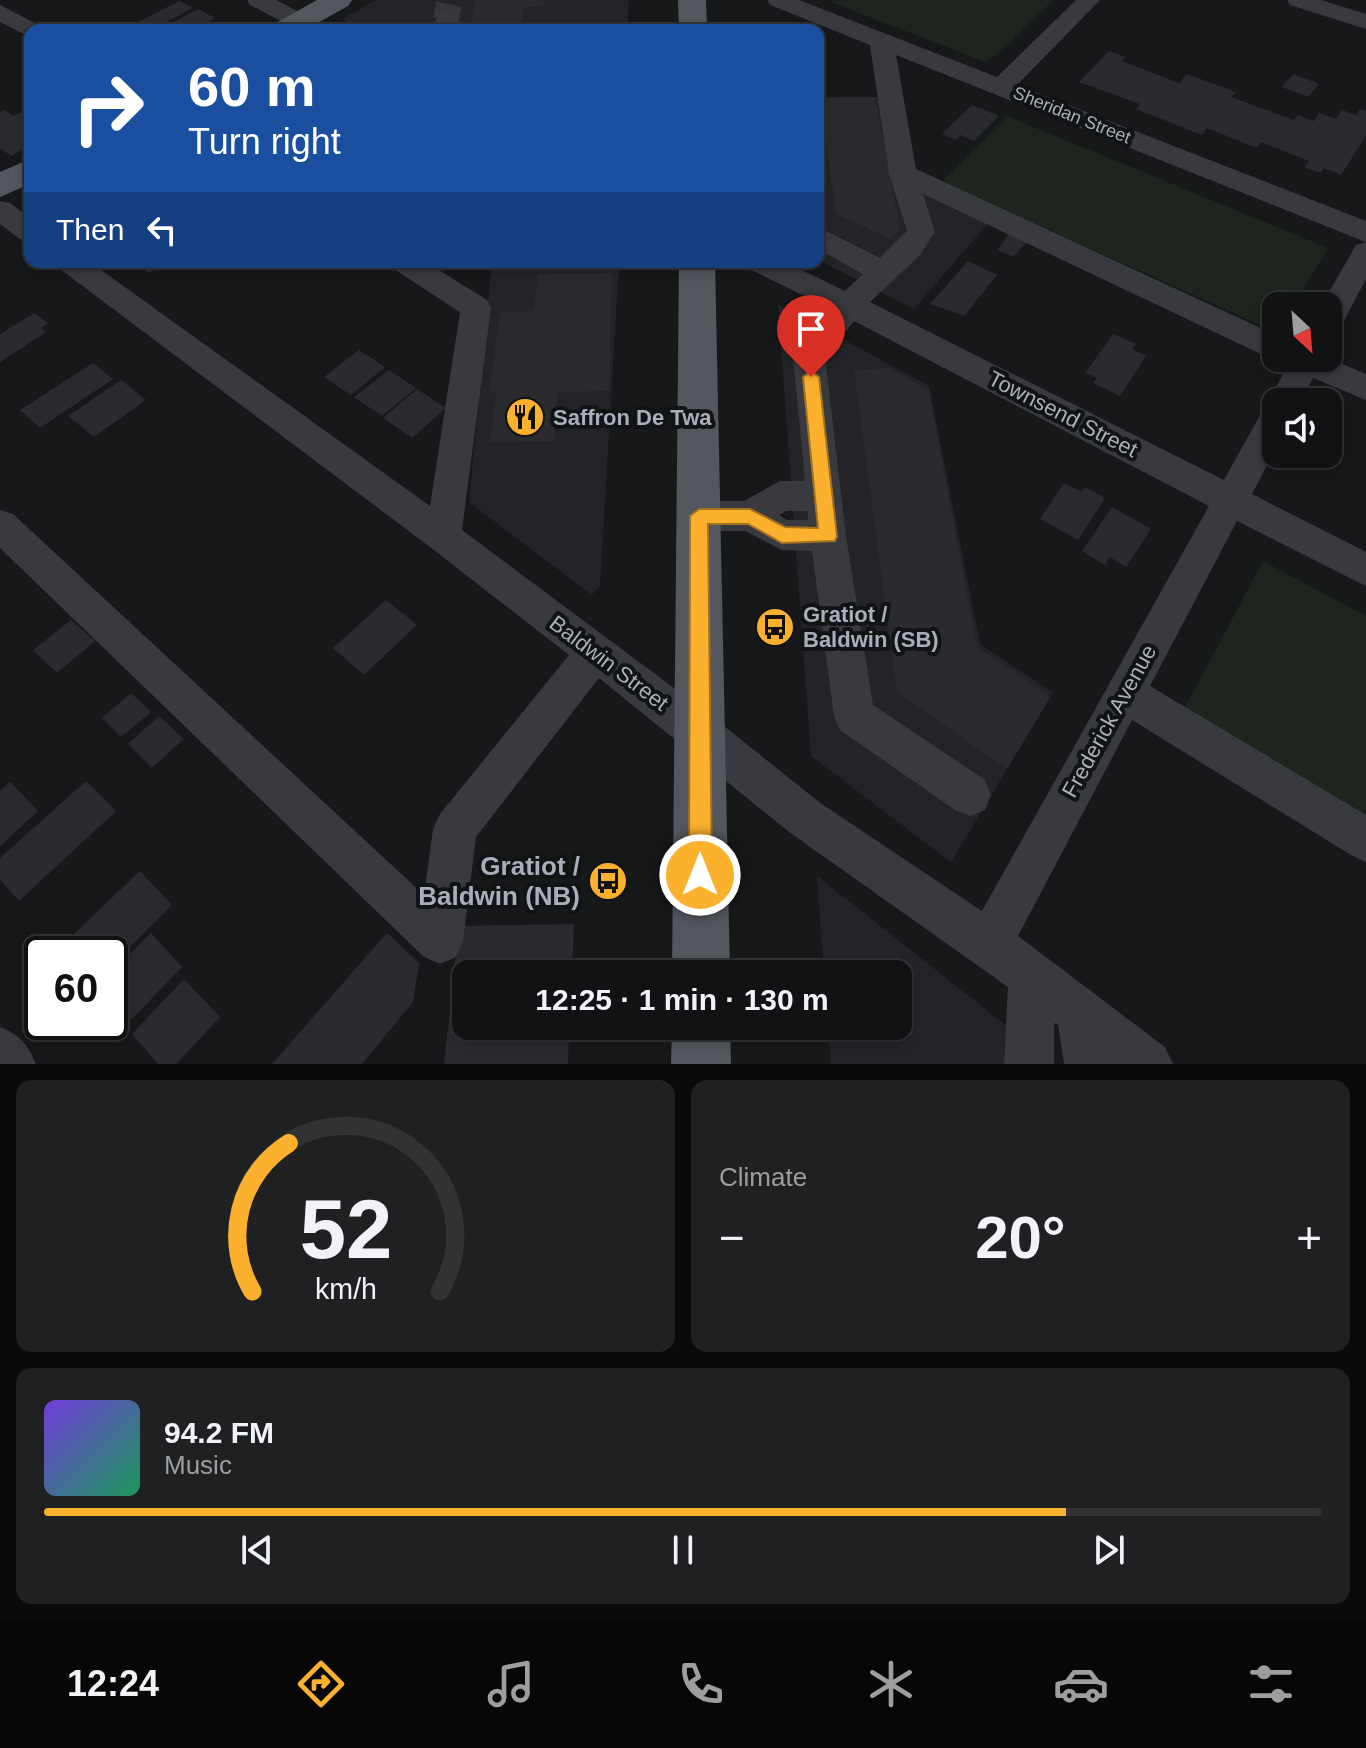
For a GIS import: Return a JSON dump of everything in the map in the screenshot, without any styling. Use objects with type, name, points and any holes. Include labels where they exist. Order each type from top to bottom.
[{"type":"main road","points":[[304,24],[338,0]]},
{"type":"main road","points":[[692,0],[693,24]]},
{"type":"main road","points":[[0,186],[24,173]]},
{"type":"main road","points":[[697,268],[701,960]]},
{"type":"main road","points":[[701,1040],[701,1064]]},
{"type":"street","points":[[258,0],[295,24]]},
{"type":"street","name":"Sheridan Street","points":[[778,0],[818,6],[881,40],[1366,232]]},
{"type":"street","points":[[1001,87],[1089,0]]},
{"type":"street","points":[[1298,0],[1366,22]]},
{"type":"street","points":[[0,12],[24,26]]},
{"type":"street","points":[[881,40],[903,174],[921,232],[910,248],[849,305],[830,330],[809,343],[823,496],[854,716],[970,795]]},
{"type":"street","points":[[903,174],[1262,341]]},
{"type":"street","points":[[0,210],[24,228]]},
{"type":"street","points":[[824,240],[883,272]]},
{"type":"street","points":[[1342,296],[1366,252]]},
{"type":"street","name":"Baldwin Street","points":[[78,268],[443,536],[700,732],[804,817],[989,943],[1148,1064]]},
{"type":"street","points":[[413,268],[476,308],[443,536]]},
{"type":"street","name":"Townsend Street","points":[[772,268],[1366,570]]},
{"type":"street","points":[[1332,372],[1366,388]]},
{"type":"street","name":"Frederick Avenue","points":[[989,943],[1262,442]]},
{"type":"street","points":[[750,516],[780,496],[823,496]]},
{"type":"street","points":[[699,516],[750,516],[782,535],[828,536]]},
{"type":"street","points":[[0,525],[440,941],[455,829],[595,653]]},
{"type":"street","points":[[1125,693],[1366,840]]},
{"type":"street","points":[[1029,1064],[1032,977]]},
{"type":"street","points":[[1080,1014],[1089,1064]]},
{"type":"street","points":[[0,1051],[11,1064]]},
{"type":"street","points":[[701,1064],[708,1064]]},
{"type":"shaded area","points":[[376,0],[629,0],[627,24],[352,24],[342,19]]},
{"type":"shaded area","points":[[1054,0],[985,62],[831,2]]},
{"type":"shaded area","points":[[824,97],[900,97],[915,189],[990,221],[914,309],[824,263]]},
{"type":"shaded area","points":[[1007,116],[1328,248],[1301,292],[1262,292],[1262,326],[942,182]]},
{"type":"shaded area","points":[[491,268],[619,268],[600,585],[592,595],[469,502]]},
{"type":"shaded area","points":[[778,304],[929,386],[980,644],[1053,693],[951,862],[811,756]]},
{"type":"shaded area","points":[[1263,561],[1366,616],[1366,823],[1182,713]]},
{"type":"shaded area","points":[[817,876],[1055,1064],[831,1064],[829,1040],[912,1040],[912,960],[823,960]]},
{"type":"building","points":[[475,0],[544,0],[543,7],[524,7],[522,24],[470,24]]},
{"type":"building","points":[[179,1],[193,8],[162,24],[134,24]]},
{"type":"building","points":[[198,9],[215,18],[204,24],[169,24]]},
{"type":"building","points":[[1109,51],[1126,57],[1122,61],[1179,83],[1187,74],[1236,92],[1231,97],[1294,120],[1298,115],[1314,121],[1319,113],[1336,119],[1342,110],[1356,115],[1360,109],[1366,111],[1366,136],[1341,175],[1324,168],[1320,173],[1304,167],[1309,161],[1261,142],[1257,148],[1207,128],[1202,135],[1136,109],[1140,104],[1079,82]]},
{"type":"building","points":[[1293,74],[1319,84],[1308,97],[1282,87]]},
{"type":"building","points":[[875,97],[900,229],[891,239],[836,214],[824,127],[824,98]]},
{"type":"building","points":[[972,105],[999,116],[974,141],[961,135],[956,140],[942,134]]},
{"type":"building","points":[[4,110],[13,116],[24,111],[24,149],[11,156],[0,148],[0,112]]},
{"type":"building","points":[[1010,233],[1027,241],[1014,257],[997,250]]},
{"type":"building","points":[[968,261],[997,275],[964,316],[930,304]]},
{"type":"building","points":[[612,273],[609,391],[558,392],[554,441],[490,442],[496,392],[489,392],[500,312],[534,311],[538,274]]},
{"type":"building","points":[[34,313],[48,323],[41,328],[46,332],[0,362],[0,334]]},
{"type":"building","points":[[1113,334],[1136,344],[1132,349],[1146,356],[1120,396],[1093,383],[1097,378],[1085,373]]},
{"type":"building","points":[[359,350],[385,367],[351,395],[324,377]]},
{"type":"building","points":[[93,363],[113,379],[40,428],[20,410]]},
{"type":"building","points":[[890,368],[929,391],[977,647],[1050,697],[1007,769],[897,692],[854,370]]},
{"type":"building","points":[[389,370],[416,388],[382,416],[354,397]]},
{"type":"building","points":[[121,380],[146,400],[94,437],[68,416]]},
{"type":"building","points":[[417,389],[446,408],[412,438],[383,418]]},
{"type":"building","points":[[1064,483],[1082,492],[1085,487],[1105,498],[1078,540],[1040,519]]},
{"type":"building","points":[[1112,507],[1151,529],[1126,567],[1110,557],[1105,565],[1082,551]]},
{"type":"building","points":[[386,600],[417,625],[364,675],[333,648]]},
{"type":"building","points":[[71,620],[95,641],[57,673],[33,650]]},
{"type":"building","points":[[131,693],[151,712],[121,737],[102,718]]},
{"type":"building","points":[[159,716],[184,739],[152,768],[128,744]]},
{"type":"building","points":[[86,781],[116,811],[19,901],[0,880],[0,858]]},
{"type":"building","points":[[10,782],[38,811],[0,846],[0,791]]},
{"type":"building","points":[[140,871],[172,905],[128,949],[128,936],[72,936]]},
{"type":"building","points":[[574,924],[573,960],[455,960],[459,926]]},
{"type":"building","points":[[151,933],[182,967],[128,1023],[128,956]]},
{"type":"building","points":[[387,933],[419,963],[413,1002],[362,1064],[272,1064]]},
{"type":"building","points":[[184,979],[220,1017],[176,1064],[158,1064],[132,1034]]},
{"type":"building","points":[[452,990],[452,1040],[569,1040],[568,1064],[444,1064]]},
{"type":"tunnel","points":[[446,20],[449,4]]},
{"type":"place","name":"Saffron De Twa","points":[[525,417]]},
{"type":"place","name":"Gratiot / Baldwin (SB)","points":[[775,627]]},
{"type":"place","name":"Gratiot / Baldwin (NB)","points":[[608,881]]},
{"type":"route","points":[[700,875],[699,516],[750,516],[782,535],[828,536],[811,377]]}]
